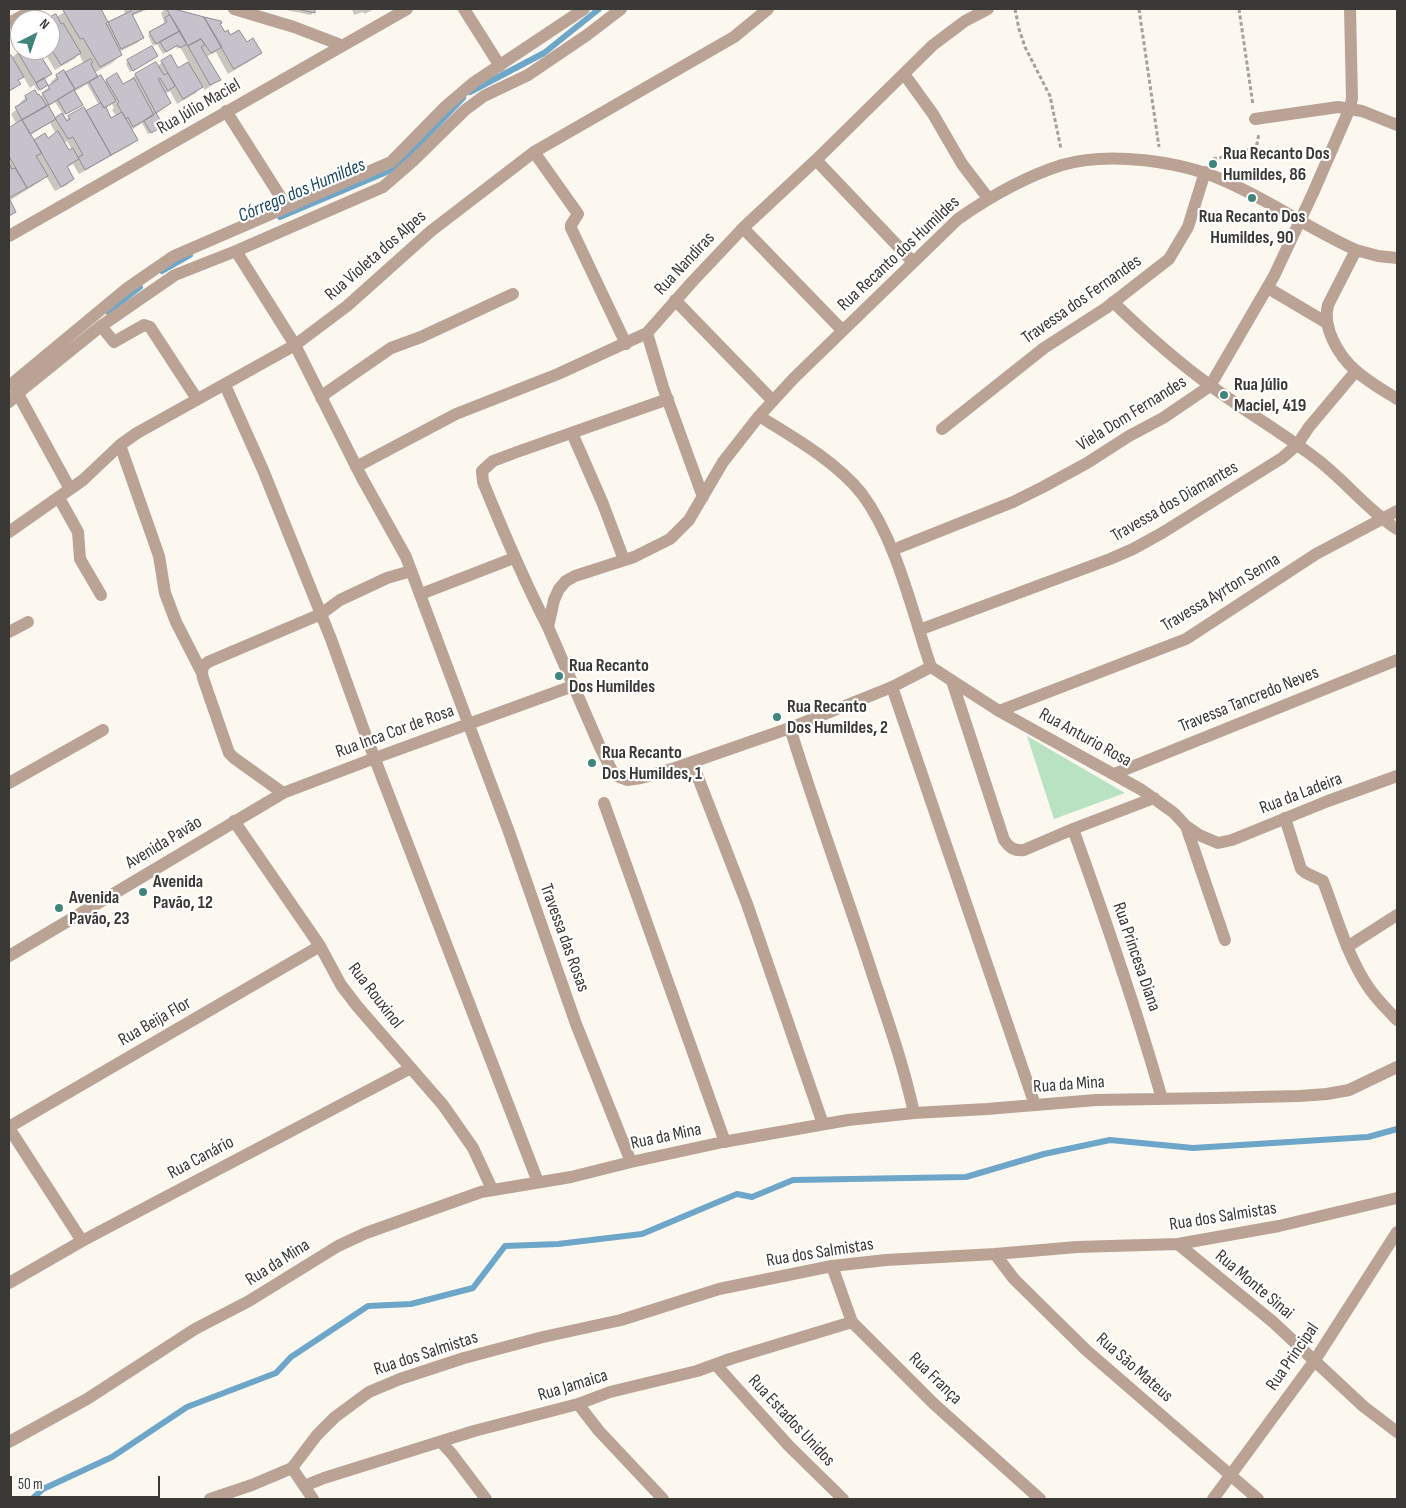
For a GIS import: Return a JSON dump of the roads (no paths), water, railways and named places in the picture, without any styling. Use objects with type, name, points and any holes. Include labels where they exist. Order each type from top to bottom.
[{"type":"street","points":[[9,24],[34,9]]},
{"type":"street","points":[[234,9],[294,27],[341,45]]},
{"type":"street","name":"Rua Júlio Maciel","points":[[9,236],[407,9]]},
{"type":"street","points":[[464,9],[500,66]]},
{"type":"street","points":[[12,394],[102,326],[108,311],[175,275],[236,251],[383,187],[413,161],[436,127],[473,83],[584,9]]},
{"type":"street","points":[[12,394],[108,311],[126,289],[174,256],[391,162],[436,127],[484,96],[528,75],[587,35],[621,9]]},
{"type":"street","name":"Rua Violeta dos Alpes","points":[[9,532],[83,480],[120,445],[159,420],[294,345],[347,306],[431,231],[534,152],[734,37],[768,9]]},
{"type":"street","name":"Rua Nandiras","points":[[356,467],[456,414],[558,374],[647,333],[674,300],[743,228],[816,160],[933,45],[964,21],[988,9]]},
{"type":"street","name":"Viela Dom Fernandes","points":[[900,547],[1013,502],[1044,487],[1162,418],[1210,386],[1268,288],[1350,108],[1352,80],[1350,9]]},
{"type":"street","points":[[904,74],[933,114],[962,164],[988,198]]},
{"type":"street","points":[[1255,119],[1328,108],[1350,108],[1397,125]]},
{"type":"street","points":[[226,111],[288,207]]},
{"type":"street","points":[[534,152],[578,214],[571,224],[571,228],[626,344]]},
{"type":"street","points":[[816,160],[912,262]]},
{"type":"street","name":"Rua Recanto dos Humildes","points":[[548,627],[554,600],[559,589],[566,581],[589,571],[624,560],[670,539],[689,520],[723,462],[759,416],[842,330],[958,219],[988,198],[1034,175],[1064,164],[1098,160],[1160,162],[1184,166],[1204,172],[1256,196],[1356,250],[1378,256],[1397,258]]},
{"type":"street","name":"Travessa dos Fernandes","points":[[942,429],[1044,348],[1113,302],[1169,260],[1188,227],[1204,172]]},
{"type":"street","points":[[263,218],[271,235]]},
{"type":"street","points":[[743,228],[842,330]]},
{"type":"street","points":[[1356,250],[1328,305],[1326,313],[1327,323],[1344,358],[1356,371],[1397,399]]},
{"type":"street","name":"Travessa das Rosas","points":[[236,251],[294,345],[356,467],[406,557],[509,832],[576,1024],[631,1162]]},
{"type":"street","points":[[1268,288],[1327,323]]},
{"type":"street","points":[[321,398],[391,348],[421,337],[513,294]]},
{"type":"street","points":[[674,300],[773,401]]},
{"type":"street","points":[[1113,302],[1167,351],[1210,386],[1336,474],[1382,519],[1397,529]]},
{"type":"street","points":[[102,326],[114,342],[144,325],[150,327],[197,399]]},
{"type":"street","points":[[647,333],[703,497]]},
{"type":"street","name":"Travessa dos Diamantes","points":[[919,630],[1133,549],[1264,471],[1297,445],[1309,427],[1356,371]]},
{"type":"street","points":[[225,385],[249,438],[321,614],[538,1182]]},
{"type":"street","points":[[12,394],[70,489]]},
{"type":"street","points":[[668,399],[493,462],[482,471],[483,482],[514,558],[548,627],[600,748],[612,771],[627,780],[641,778],[692,762],[790,728],[892,687],[931,667],[892,550],[861,494],[832,465],[759,416]]},
{"type":"street","points":[[572,433],[603,504],[624,560]]},
{"type":"street","points":[[120,445],[159,556],[164,593],[176,622],[204,666],[229,753],[283,793]]},
{"type":"street","points":[[59,498],[78,532],[80,559],[101,595]]},
{"type":"street","name":"Travessa Ayrton Senna","points":[[999,711],[1186,639],[1316,554],[1397,511]]},
{"type":"street","points":[[421,594],[514,558]]},
{"type":"street","points":[[204,666],[321,614],[340,600],[387,578],[411,571]]},
{"type":"street","points":[[9,632],[28,622]]},
{"type":"street","name":"Travessa Tancredo Neves","points":[[1114,774],[1397,660]]},
{"type":"street","name":"Rua Anturio Rosa","points":[[931,667],[999,711],[1154,798],[1174,813],[1186,826],[1208,840],[1218,843]]},
{"type":"street","points":[[952,681],[1004,840],[1009,847],[1016,851],[1024,850],[1072,829],[1154,798]]},
{"type":"street","name":"Rua Inca Cor de Rosa","points":[[234,821],[283,793],[573,686]]},
{"type":"street","points":[[892,687],[1035,1105]]},
{"type":"street","points":[[790,728],[817,816],[903,1064],[914,1113]]},
{"type":"street","points":[[9,783],[103,730]]},
{"type":"street","points":[[692,762],[747,904],[823,1124]]},
{"type":"street","name":"Rua da Ladeira","points":[[1218,843],[1232,840],[1397,776]]},
{"type":"street","points":[[604,803],[725,1142]]},
{"type":"street","points":[[1285,818],[1301,869],[1306,874],[1323,881],[1347,947],[1360,975],[1370,990],[1397,1020]]},
{"type":"street","name":"Rua Rouxinol","points":[[234,821],[320,946],[341,985],[356,1006],[443,1105],[473,1148],[492,1189]]},
{"type":"street","name":"Avenida Pavão","points":[[9,956],[234,821]]},
{"type":"street","points":[[1186,826],[1225,940]]},
{"type":"street","name":"Rua Princesa Diana","points":[[1072,829],[1119,958],[1162,1099]]},
{"type":"street","points":[[1347,947],[1397,915]]},
{"type":"street","name":"Rua Beija Flor","points":[[9,1128],[320,946]]},
{"type":"street","name":"Rua Canário","points":[[9,1283],[82,1241],[412,1068]]},
{"type":"street","name":"Rua da Mina","points":[[9,1442],[87,1398],[195,1329],[249,1301],[338,1246],[366,1232],[492,1189],[571,1177],[725,1142],[848,1120],[914,1113],[1096,1100],[1299,1096],[1349,1090],[1395,1071]]},
{"type":"street","points":[[9,1128],[82,1241]]},
{"type":"street","name":"Rua dos Salmistas","points":[[292,1468],[317,1435],[335,1417],[369,1392],[400,1379],[464,1358],[621,1320],[719,1289],[832,1266],[886,1260],[1077,1247],[1178,1244],[1279,1226],[1397,1198]]},
{"type":"street","name":"Rua Principal","points":[[1213,1499],[1315,1360],[1393,1246],[1397,1232]]},
{"type":"street","name":"Rua Monte Sinai","points":[[1178,1244],[1260,1311],[1363,1406],[1397,1432]]},
{"type":"street","name":"Rua São Mateus","points":[[995,1254],[1014,1280],[1086,1350],[1258,1499]]},
{"type":"street","name":"Rua França","points":[[832,1266],[852,1322],[934,1404],[1040,1499]]},
{"type":"street","name":"Rua Jamaica","points":[[304,1486],[474,1431],[578,1404],[610,1392],[716,1365],[730,1359],[852,1322]]},
{"type":"street","name":"Rua Estados Unidos","points":[[716,1365],[790,1446],[843,1499]]},
{"type":"street","points":[[578,1404],[599,1431],[663,1499]]},
{"type":"street","points":[[441,1442],[486,1499]]},
{"type":"street","points":[[210,1499],[252,1485],[292,1468],[313,1499]]},
{"type":"waterway","name":"Córrego dos Humildes","points":[[470,92],[544,53],[599,9]]},
{"type":"waterway","name":"Córrego dos Humildes","points":[[280,217],[396,168],[463,98]]},
{"type":"waterway","name":"Córrego dos Humildes","points":[[162,271],[190,255]]},
{"type":"waterway","name":"Córrego dos Humildes","points":[[108,312],[140,287]]},
{"type":"waterway","points":[[32,1499],[43,1489],[112,1457],[187,1407],[276,1373],[291,1357],[368,1306],[411,1304],[473,1288],[505,1246],[558,1244],[642,1234],[737,1194],[752,1197],[793,1180],[966,1177],[1044,1154],[1110,1140],[1193,1148],[1368,1137],[1397,1129]]},
{"type":"place","name":"Rua Recanto Dos Humildes, 86","points":[[1213,164]]},
{"type":"place","name":"Rua Recanto Dos Humildes, 90","points":[[1252,198]]},
{"type":"place","name":"Rua Júlio Maciel, 419","points":[[1224,395]]},
{"type":"place","name":"Rua Recanto Dos Humildes","points":[[559,676]]},
{"type":"place","name":"Rua Recanto Dos Humildes, 2","points":[[777,717]]},
{"type":"place","name":"Rua Recanto Dos Humildes, 1","points":[[592,763]]},
{"type":"place","name":"Avenida Pavão, 12","points":[[143,892]]},
{"type":"place","name":"Avenida Pavão, 23","points":[[59,908]]}]
